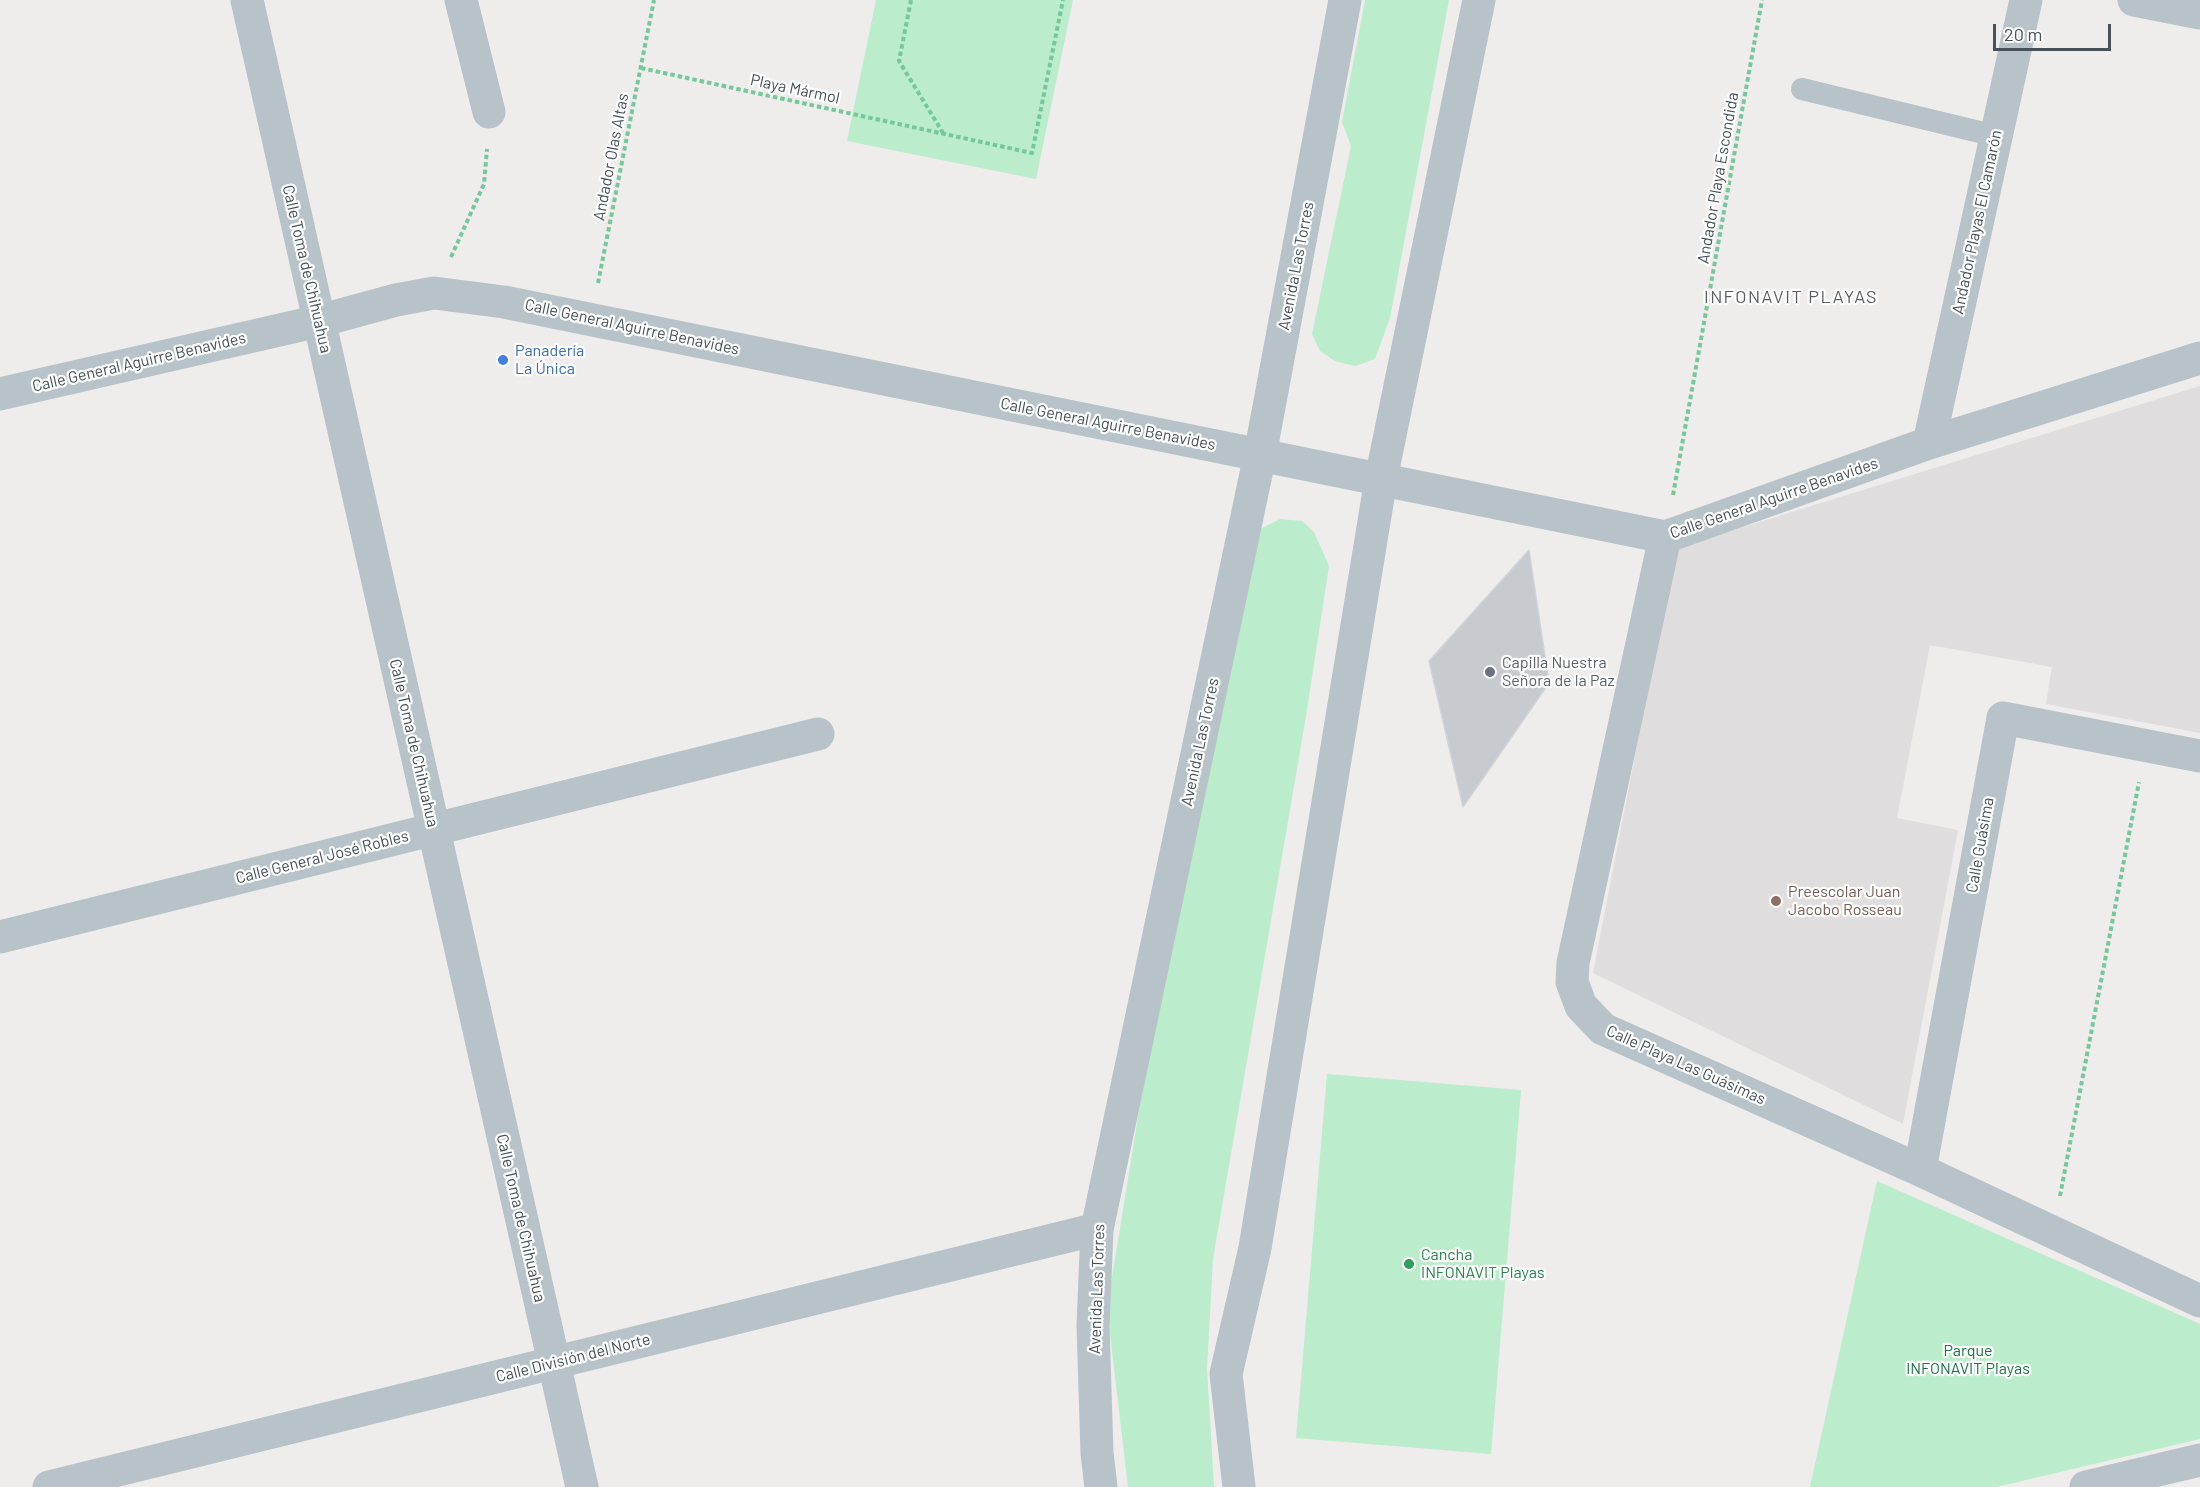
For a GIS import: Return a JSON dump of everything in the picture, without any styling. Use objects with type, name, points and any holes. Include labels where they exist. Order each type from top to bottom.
[{"type":"street","name":"Calle Toma de Chihuahua","points":[[247,0],[582,1487]]},
{"type":"street","points":[[461,0],[489,112]]},
{"type":"street","name":"Avenida Las Torres","points":[[1101,1487],[1096,1453],[1094,1326],[1096,1229],[1260,455],[1345,0]]},
{"type":"street","points":[[1239,1487],[1226,1374],[1255,1248],[1381,479],[1479,0]]},
{"type":"street","name":"Andador Playas El Camarón","points":[[1929,443],[2026,0]]},
{"type":"street","points":[[2134,0],[2200,13]]},
{"type":"street","name":"Calle General Aguirre Benavides","points":[[0,394],[434,293],[504,302],[591,319],[1665,537],[1929,443],[2200,358]]},
{"type":"street","name":"Calle Playa Las Guásimas","points":[[1665,537],[1573,963],[1572,982],[1581,1006],[1604,1029],[1920,1170],[2200,1301]]},
{"type":"street","name":"Calle Guásima","points":[[1920,1170],[2003,718],[2200,756]]},
{"type":"street","name":"Calle General José Robles","points":[[0,937],[818,734]]},
{"type":"street","name":"Calle División del Norte","points":[[49,1487],[1096,1229]]},
{"type":"street","points":[[2086,1487],[2200,1460]]},
{"type":"lane","points":[[1802,89],[1996,136]]},
{"type":"path","name":"Andador Olas Altas","points":[[591,319],[654,0]]},
{"type":"path","points":[[911,0],[899,61],[944,134]]},
{"type":"path","name":"Playa Mármol","points":[[641,68],[1032,153],[1063,0]]},
{"type":"path","name":"Andador Playa Escondida","points":[[1665,537],[1762,0]]},
{"type":"path","points":[[434,293],[484,184],[489,112]]},
{"type":"path","points":[[2053,1232],[2146,745]]},
{"type":"shaded area","points":[[2200,386],[2200,733],[2046,704],[2052,667],[1930,645],[1897,818],[1958,830],[1903,1124],[1593,973],[1675,548]]},
{"type":"green space","points":[[876,0],[1073,0],[1036,179],[847,141]]},
{"type":"green space","points":[[1365,0],[1449,0],[1390,318],[1375,359],[1355,366],[1335,361],[1320,351],[1312,334],[1351,146],[1342,122]]},
{"type":"green space","points":[[1280,519],[1302,521],[1314,532],[1329,566],[1306,716],[1213,1259],[1207,1368],[1214,1487],[1128,1487],[1107,1308],[1220,612],[1260,529]]},
{"type":"green space","name":"Cancha INFONAVIT Playas","points":[[1327,1074],[1521,1090],[1491,1454],[1296,1438]]},
{"type":"green space","name":"Parque INFONAVIT Playas","points":[[1877,1181],[2200,1324],[2200,1439],[1996,1487],[1810,1487]]},
{"type":"building","name":"Capilla Nuestra Señora de la Paz","points":[[1529,550],[1549,683],[1463,807],[1429,661]]},
{"type":"place","name":"Panadería La Única","points":[[503,360]]},
{"type":"place","name":"Capilla Nuestra Señora de la Paz","points":[[1490,672]]},
{"type":"place","name":"Preescolar Juan Jacobo Rosseau","points":[[1776,901]]},
{"type":"place","name":"Cancha INFONAVIT Playas","points":[[1409,1264]]},
{"type":"district","name":"INFONAVIT PLAYAS","points":[[1791,297]]}]
